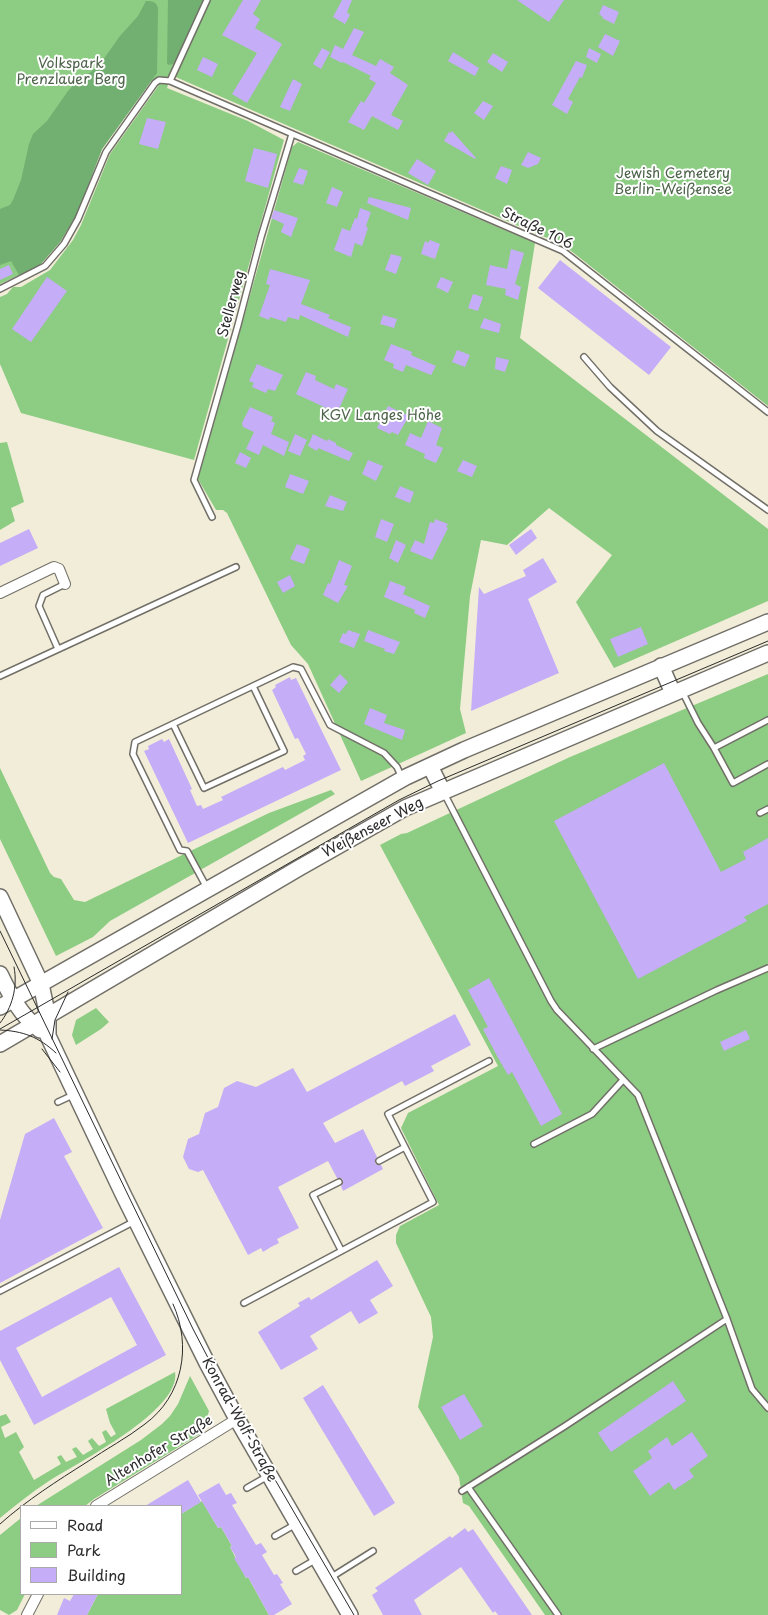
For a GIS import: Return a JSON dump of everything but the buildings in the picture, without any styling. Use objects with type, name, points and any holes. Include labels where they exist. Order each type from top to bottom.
[{"type":"main road","name":"Weißenseer Weg","points":[[6,1003],[402,779],[661,666],[768,622]]},
{"type":"main road","name":"Weißenseer Weg","points":[[0,1044],[405,808],[768,653]]},
{"type":"main road","points":[[661,666],[677,692]]},
{"type":"main road","points":[[430,766],[443,792]]},
{"type":"main road","name":"Konrad-Wolf-Straße","points":[[0,897],[41,984],[48,1017],[48,1036],[136,1220],[237,1419],[350,1615]]},
{"type":"main road","name":"Konrad-Wolf-Straße","points":[[0,974],[6,1003],[48,1036]]},
{"type":"street","points":[[0,592],[54,567],[59,569],[66,584]]},
{"type":"street","name":"Altenhofer Straße","points":[[98,1505],[237,1419]]},
{"type":"street","points":[[27,1615],[37,1595]]},
{"type":"lane","points":[[0,289],[45,266],[64,244],[78,219],[106,152],[155,83],[159,80],[170,80],[207,0]]},
{"type":"lane","name":"Straße 106","points":[[170,80],[563,251],[768,412]]},
{"type":"lane","name":"Stellerweg","points":[[212,517],[194,480],[292,134]]},
{"type":"lane","points":[[584,357],[610,387],[657,431],[768,510]]},
{"type":"lane","points":[[0,676],[236,567]]},
{"type":"lane","points":[[58,649],[38,606],[43,595],[66,584]]},
{"type":"lane","points":[[208,889],[187,851],[180,850],[134,754],[134,742],[293,667],[301,669],[330,725],[384,753],[397,767],[402,779]]},
{"type":"lane","points":[[174,724],[204,788],[284,751],[253,686]]},
{"type":"lane","points":[[677,692],[714,748],[733,783],[768,764]]},
{"type":"lane","points":[[714,748],[768,720]]},
{"type":"lane","points":[[443,792],[551,1001],[557,1010],[638,1096],[727,1319],[752,1389],[768,1408]]},
{"type":"lane","points":[[760,813],[768,808]]},
{"type":"lane","points":[[594,1049],[717,990],[768,968]]},
{"type":"lane","points":[[244,1303],[433,1202],[388,1114],[489,1061]]},
{"type":"lane","points":[[534,1144],[592,1114],[623,1080]]},
{"type":"lane","points":[[58,1102],[75,1094]]},
{"type":"lane","points":[[379,1161],[405,1147]]},
{"type":"lane","points":[[338,1182],[313,1195],[341,1250]]},
{"type":"lane","points":[[0,1291],[136,1220]]},
{"type":"lane","points":[[462,1491],[565,1426],[727,1319]]},
{"type":"lane","points":[[247,1488],[270,1476]]},
{"type":"lane","points":[[468,1487],[558,1615]]},
{"type":"lane","points":[[275,1536],[297,1523]]},
{"type":"lane","points":[[329,1578],[373,1551]]},
{"type":"lane","points":[[296,1571],[318,1559]]},
{"type":"green space","points":[[0,0],[768,0],[768,406],[561,243],[171,75],[167,88],[248,121],[284,140],[194,460],[21,413],[0,364],[0,297],[7,294],[13,287],[21,287],[50,270],[73,240],[110,154],[159,85],[151,81],[102,149],[77,214],[60,242],[40,265],[0,284]]},
{"type":"green space","points":[[168,0],[203,0],[176,63],[169,65],[167,64]]},
{"type":"green space","points":[[146,1],[154,2],[158,9],[157,73],[102,149],[77,214],[60,242],[40,265],[19,275],[11,261],[0,265],[0,209],[10,205],[13,200],[21,180],[33,134],[47,121],[79,79],[91,72],[103,60],[120,36],[138,16]]},
{"type":"green space","name":"KGV Langes Höhe","points":[[298,142],[535,243],[520,338],[768,529],[768,601],[614,668],[576,602],[612,555],[549,508],[507,545],[481,540],[470,596],[460,709],[466,733],[361,781],[308,664],[291,645],[227,513],[223,510],[216,510],[198,479],[292,147]]},
{"type":"green space","points":[[7,442],[24,502],[11,508],[15,521],[0,530],[0,443]]},
{"type":"green space","points":[[768,674],[768,1615],[545,1615],[469,1506],[463,1503],[459,1477],[418,1407],[433,1337],[431,1317],[396,1243],[396,1235],[400,1226],[439,1205],[401,1128],[408,1113],[498,1066],[380,845],[570,757]]},
{"type":"green space","points":[[0,768],[50,873],[54,877],[61,879],[74,900],[85,902],[269,813],[331,790],[335,794],[110,921],[93,937],[56,956],[0,839]]},
{"type":"green space","points":[[96,1008],[109,1022],[76,1045],[72,1035],[76,1020]]},
{"type":"green space","points":[[175,1372],[173,1387],[162,1403],[146,1418],[103,1449],[43,1485],[0,1518],[0,1416],[6,1414],[11,1422],[1,1427],[5,1438],[16,1432],[24,1447],[19,1452],[34,1480],[61,1464],[57,1457],[61,1455],[66,1462],[77,1457],[72,1449],[76,1447],[83,1455],[93,1449],[88,1441],[92,1438],[99,1446],[106,1442],[102,1432],[106,1430],[111,1437],[116,1434],[106,1409]]},
{"type":"green space","points":[[190,1376],[209,1411],[203,1432],[86,1505],[38,1505],[141,1440],[162,1424],[178,1404]]},
{"type":"green space","points":[[202,1501],[218,1528],[221,1527],[232,1546],[230,1547],[246,1578],[248,1577],[269,1615],[87,1615],[97,1595],[182,1595],[182,1513]]},
{"type":"green space","points":[[20,1519],[20,1595],[24,1595],[17,1610],[9,1615],[0,1610],[0,1535]]},
{"type":"tram line","points":[[0,1029],[399,800],[438,781],[768,641]]},
{"type":"tram line","points":[[0,931],[193,1329],[242,1423],[354,1615]]},
{"type":"tram line","points":[[0,1023],[8,1011],[13,997],[14,967]]},
{"type":"tram line","points":[[52,1039],[55,1020],[68,992]]},
{"type":"tram line","points":[[0,1030],[30,1036],[56,1053]]},
{"type":"tram line","points":[[42,1049],[60,1072]]},
{"type":"tram line","points":[[24,1505],[42,1491],[131,1434],[158,1413],[176,1385],[183,1353],[179,1320],[173,1304]]},
{"type":"tram line","points":[[0,1524],[20,1508]]},
{"type":"park label","name":"Volkspark Prenzlauer Berg","points":[[71,72]]},
{"type":"park label","name":"Jewish Cemetery Berlin-Weißensee","points":[[673,182]]}]
